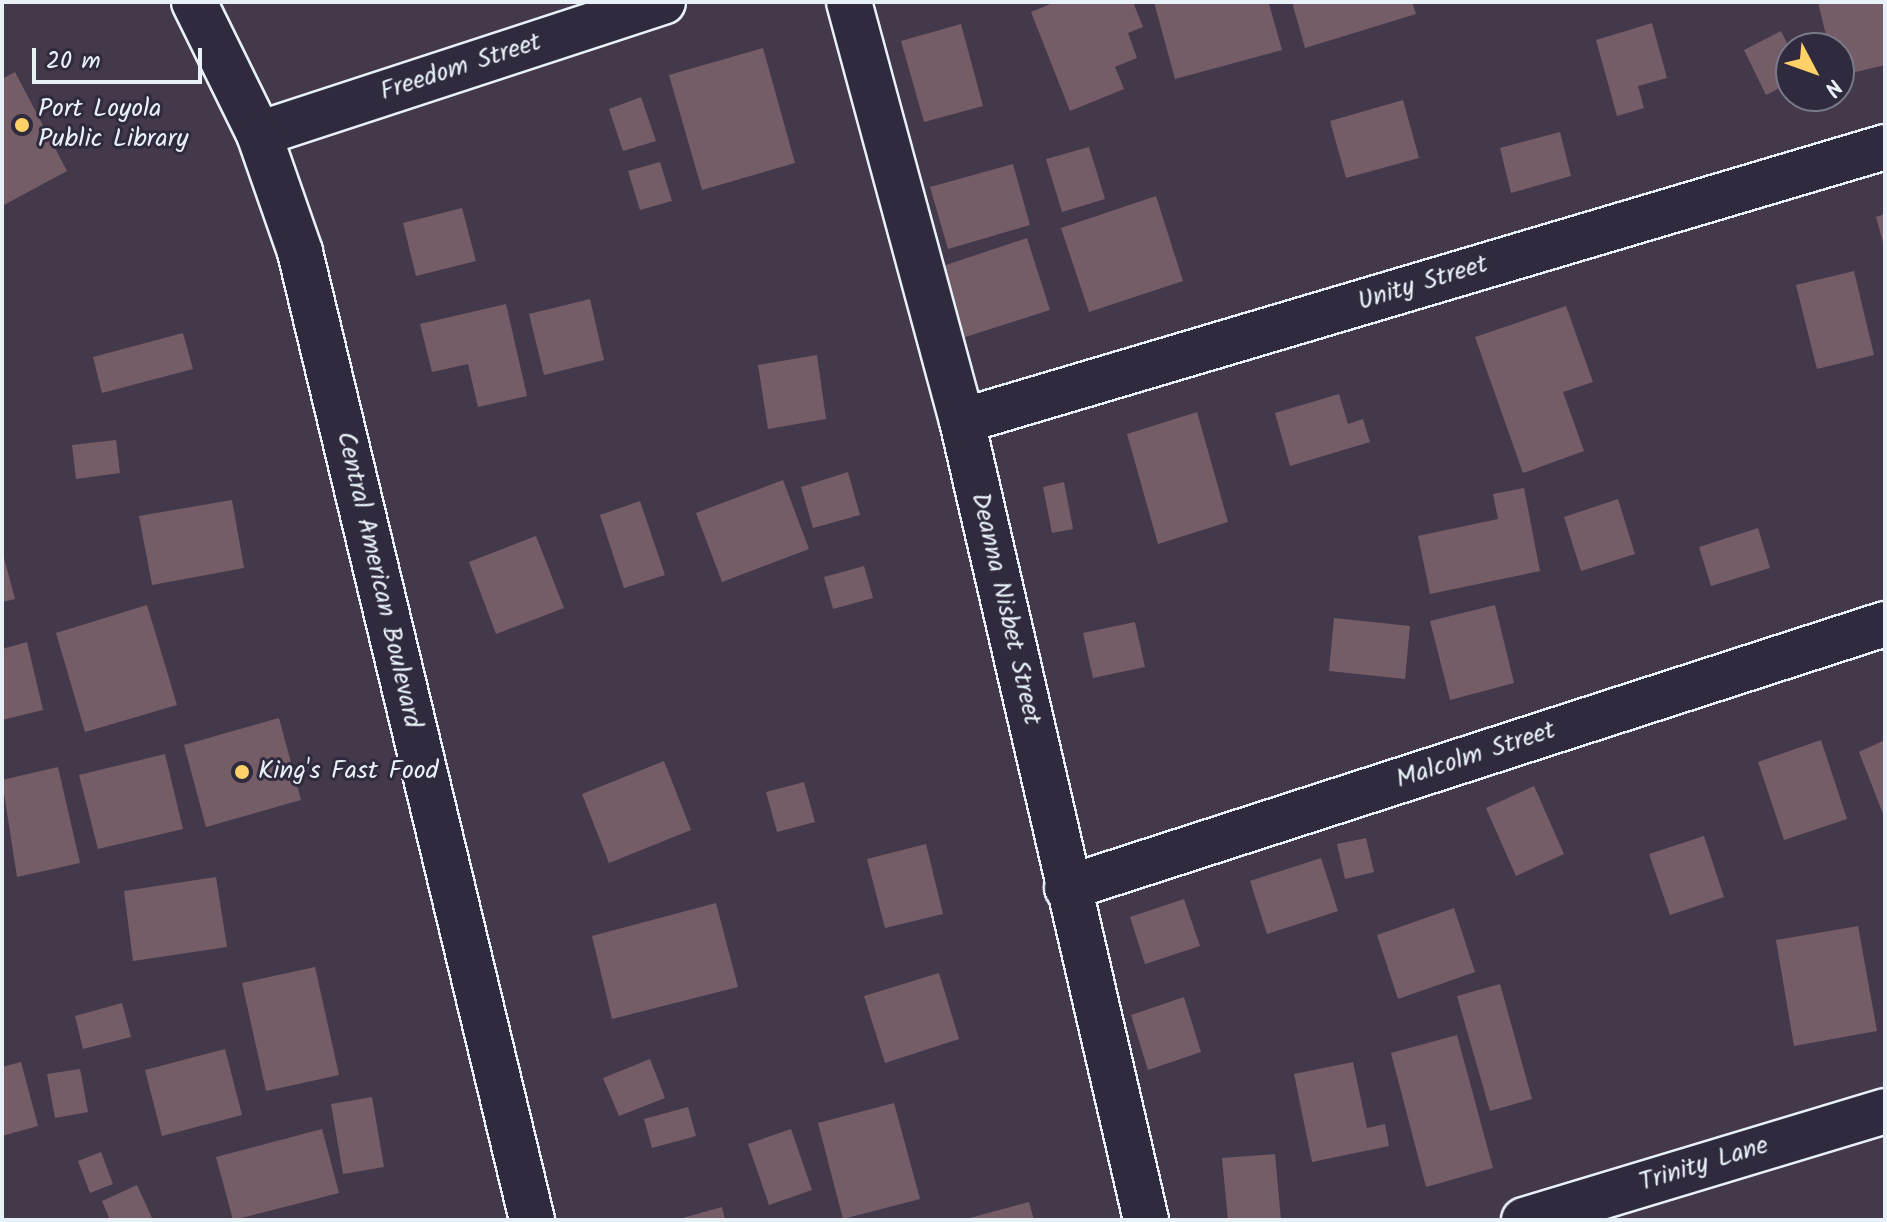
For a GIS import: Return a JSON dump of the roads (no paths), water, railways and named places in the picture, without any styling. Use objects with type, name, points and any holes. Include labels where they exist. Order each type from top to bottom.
[{"type":"street","name":"Central American Boulevard","points":[[194,2],[259,134],[300,252],[532,1220]]},
{"type":"street","name":"Freedom Street","points":[[259,134],[663,2]]},
{"type":"street","name":"Deanna Nisbet Street","points":[[849,2],[962,421],[1067,888],[1146,1220]]},
{"type":"street","name":"Unity Street","points":[[962,421],[1885,147]]},
{"type":"street","name":"Malcolm Street","points":[[1067,888],[1885,624]]},
{"type":"street","name":"Trinity Lane","points":[[1524,1220],[1885,1111]]},
{"type":"place","name":"Port Loyola Public Library","points":[[22,125]]},
{"type":"place","name":"King's Fast Food","points":[[242,772]]}]
